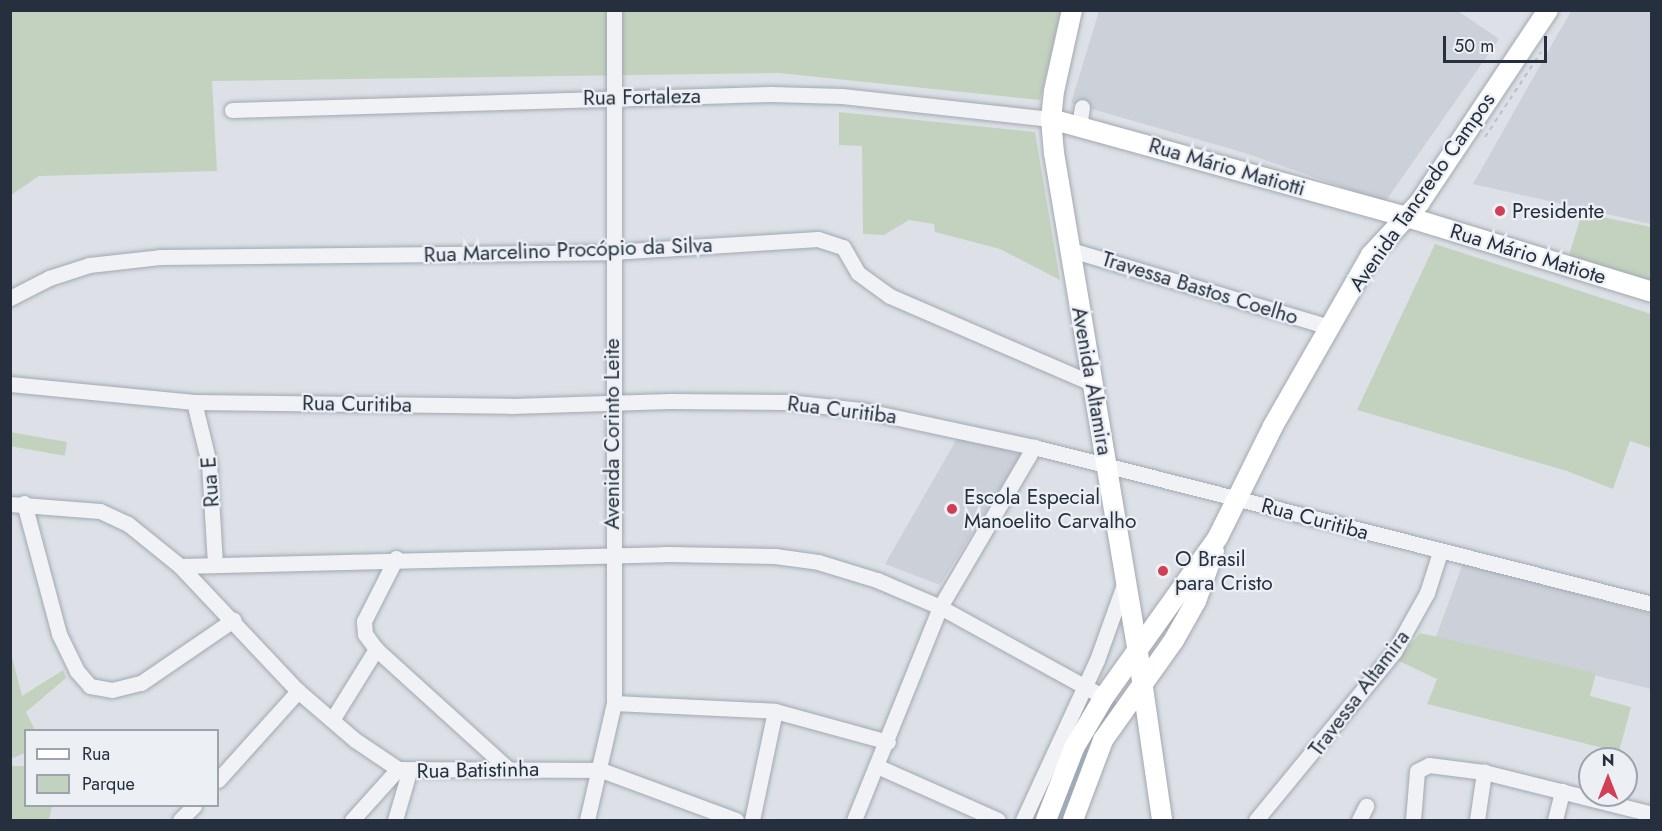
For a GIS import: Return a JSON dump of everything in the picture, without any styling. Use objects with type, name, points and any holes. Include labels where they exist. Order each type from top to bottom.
[{"type":"main road","name":"Avenida Altamira","points":[[1072,10],[1051,119],[1091,383],[1138,653],[1162,820]]},
{"type":"main road","name":"Avenida Tancredo Campos","points":[[1073,820],[1103,740],[1196,601],[1218,537],[1236,497],[1371,255],[1404,216],[1420,202],[1548,10]]},
{"type":"main road","name":"Rua Mário Matiotti","points":[[1051,119],[1081,116],[1404,216]]},
{"type":"main road","name":"Rua Mário Matiote","points":[[1404,216],[1652,292]]},
{"type":"main road","name":"Avenida Tancredo Campos","points":[[1046,820],[1074,748],[1104,697],[1138,653],[1218,537]]},
{"type":"street","name":"Avenida Corinto Leite","points":[[587,820],[601,770],[614,703],[612,252],[614,10]]},
{"type":"street","name":"Rua Fortaleza","points":[[232,110],[614,97],[842,96],[1051,119]]},
{"type":"street","name":"Rua Marcelino Procópio da Silva","points":[[10,298],[49,278],[89,265],[160,257],[612,252],[828,240],[843,248],[863,278],[890,296],[1091,383]]},
{"type":"street","name":"Travessa Bastos Coelho","points":[[1071,250],[1330,327]]},
{"type":"street","name":"Rua Curitiba","points":[[10,384],[195,402],[613,404],[670,401],[818,405],[916,420],[1035,447],[1236,497],[1440,552],[1652,604]]},
{"type":"street","name":"Rua E","points":[[195,402],[203,426],[209,463],[215,564]]},
{"type":"street","points":[[855,820],[879,767],[940,607],[1035,447]]},
{"type":"street","points":[[17,503],[59,634],[77,671],[90,686],[112,690],[141,683],[233,620]]},
{"type":"street","name":"Rua Batistinha","points":[[17,503],[109,513],[150,540],[180,566],[233,620],[298,691],[332,720],[403,771],[506,767],[601,770],[736,820]]},
{"type":"street","name":"Travessa Altamira","points":[[1256,820],[1394,652],[1427,593],[1440,552]]},
{"type":"street","points":[[180,566],[396,558],[722,554],[818,562],[869,577],[940,607],[1087,684],[1104,697]]},
{"type":"street","points":[[396,558],[363,624],[365,634],[376,649],[506,767]]},
{"type":"street","points":[[1023,820],[1087,684],[1125,582]]},
{"type":"street","points":[[332,720],[376,649]]},
{"type":"street","points":[[219,779],[298,691]]},
{"type":"street","points":[[614,703],[775,711],[888,742]]},
{"type":"street","points":[[752,820],[775,711]]},
{"type":"street","points":[[1413,820],[1417,771],[1424,765],[1484,772],[1652,814]]},
{"type":"street","points":[[879,767],[998,820]]},
{"type":"street","points":[[352,820],[403,771]]},
{"type":"street","points":[[395,820],[403,771]]},
{"type":"street","points":[[1477,820],[1484,772]]},
{"type":"street","points":[[1555,820],[1562,791]]},
{"type":"street","points":[[1359,820],[1366,806]]},
{"type":"street","points":[[180,820],[193,807]]},
{"type":"path","points":[[1479,145],[1543,48]]},
{"type":"shaded area","points":[[1099,11],[1458,11],[1499,39],[1385,202],[1245,153],[1071,103]]},
{"type":"shaded area","points":[[1571,11],[1651,11],[1651,224],[1473,184]]},
{"type":"shaded area","name":"Escola Especial Manoelito Carvalho","points":[[958,437],[1021,454],[940,585],[885,564]]},
{"type":"shaded area","points":[[1463,563],[1651,614],[1651,689],[1436,637]]},
{"type":"green space","points":[[11,11],[1061,11],[1040,100],[779,73],[212,81],[217,171],[39,176],[11,195]]},
{"type":"green space","points":[[839,112],[1035,132],[1060,280],[1000,249],[935,232],[934,224],[909,220],[884,235],[863,234],[862,146],[839,145]]},
{"type":"green space","points":[[1582,213],[1651,227],[1651,281],[1569,255]]},
{"type":"green space","points":[[1435,244],[1651,314],[1651,448],[1630,441],[1613,489],[1567,471],[1357,410]]},
{"type":"green space","points":[[10,432],[67,442],[65,456],[10,446]]},
{"type":"green space","points":[[1420,633],[1596,673],[1590,696],[1631,707],[1620,747],[1599,747],[1427,704],[1437,679],[1397,660]]},
{"type":"green space","points":[[11,653],[22,696],[63,670],[66,678],[26,712],[34,729],[24,729],[24,753],[11,759]]},
{"type":"green space","points":[[10,766],[24,766],[24,807],[52,807],[49,820],[11,820]]},
{"type":"waterway","points":[[1062,820],[1083,763],[1112,708]]},
{"type":"place","name":"Presidente","points":[[1500,211]]},
{"type":"place","name":"Escola Especial Manoelito Carvalho","points":[[952,509]]},
{"type":"place","name":"O Brasil para Cristo","points":[[1163,571]]}]
